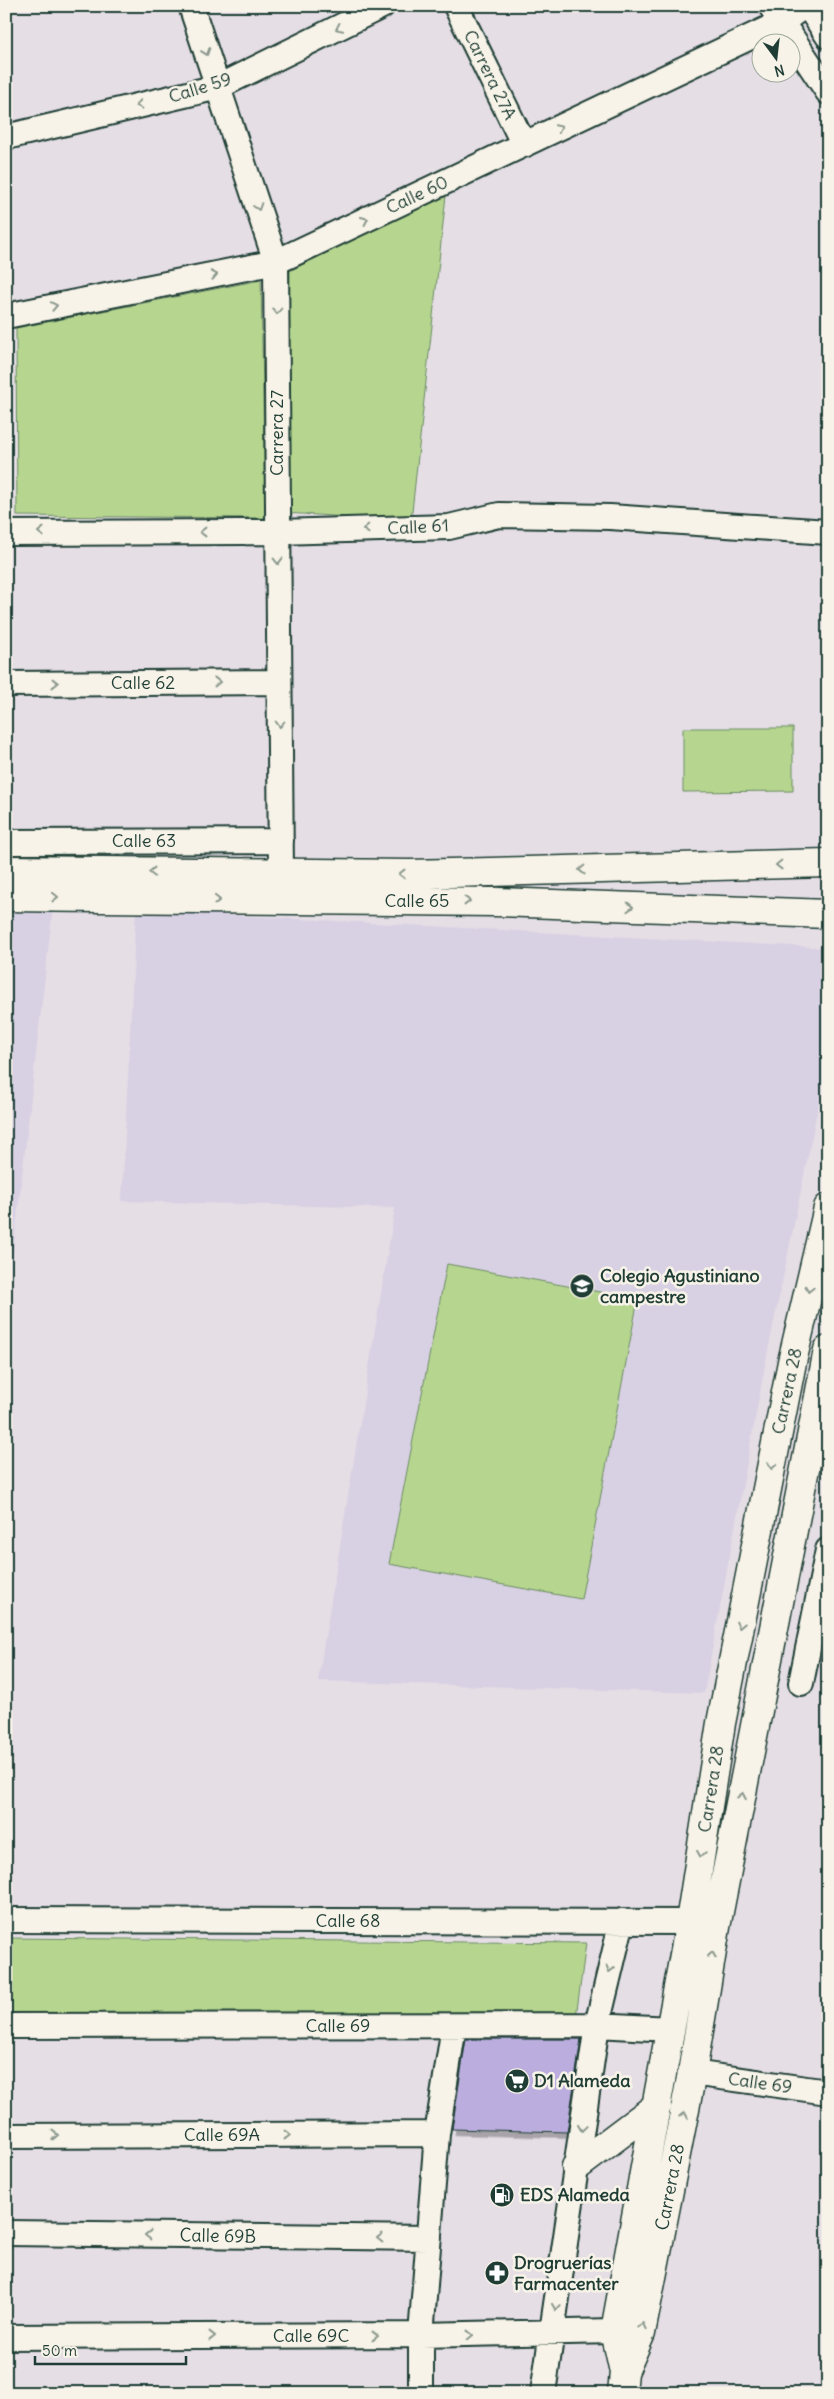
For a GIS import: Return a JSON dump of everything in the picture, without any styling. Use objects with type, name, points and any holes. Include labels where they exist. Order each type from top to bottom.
[{"type":"main road","name":"Calle 65","points":[[6,870],[410,874],[828,863]]},
{"type":"main road","name":"Calle 65","points":[[6,897],[496,902],[828,914]]},
{"type":"main road","name":"Carrera 28","points":[[623,2382],[616,2331],[690,1922],[721,1723],[792,1362],[828,1208]]},
{"type":"main road","name":"Carrera 28","points":[[623,2382],[640,2333],[692,2073],[718,1917],[827,1361]]},
{"type":"main road","points":[[576,2167],[657,2106]]},
{"type":"street","name":"Carrera 27","points":[[191,6],[276,262],[281,873]]},
{"type":"street","name":"Calle 59","points":[[6,137],[218,87],[382,6]]},
{"type":"street","name":"Carrera 27A","points":[[456,6],[524,144]]},
{"type":"street","name":"Calle 60","points":[[6,316],[276,262],[524,144],[776,14],[804,6]]},
{"type":"street","points":[[808,6],[828,36]]},
{"type":"street","points":[[776,14],[828,92]]},
{"type":"street","name":"Calle 61","points":[[6,533],[278,532],[449,527],[499,515],[610,517],[828,532]]},
{"type":"street","name":"Calle 62","points":[[6,684],[280,682]]},
{"type":"street","name":"Calle 63","points":[[6,842],[281,841]]},
{"type":"street","points":[[801,1682],[828,1550]]},
{"type":"street","name":"Calle 68","points":[[6,1920],[690,1922]]},
{"type":"street","points":[[543,2393],[597,2025],[622,1921]]},
{"type":"street","name":"Calle 69","points":[[6,2026],[597,2025],[670,2029]]},
{"type":"street","points":[[421,2393],[421,2336],[437,2134],[454,2026]]},
{"type":"street","name":"Calle 69","points":[[692,2073],[828,2092]]},
{"type":"street","name":"Calle 69A","points":[[6,2136],[437,2134]]},
{"type":"street","name":"Calle 69B","points":[[6,2233],[429,2238]]},
{"type":"street","name":"Calle 69C","points":[[6,2337],[421,2336],[616,2331]]},
{"type":"shaded area","points":[[6,906],[53,906],[6,1314]]},
{"type":"shaded area","name":"Colegio Agustiniano campestre","points":[[136,910],[828,948],[828,1058],[765,1365],[704,1693],[318,1681],[395,1208],[122,1201]]},
{"type":"green space","points":[[447,186],[411,521],[286,513],[290,264]]},
{"type":"green space","points":[[261,280],[265,518],[17,516],[16,328]]},
{"type":"green space","points":[[683,728],[793,728],[793,791],[683,792]]},
{"type":"green space","points":[[447,1264],[638,1299],[581,1599],[389,1564]]},
{"type":"green space","points":[[6,1938],[586,1943],[576,2017],[6,2015]]},
{"type":"building","name":"D1 Alameda","points":[[466,2039],[581,2039],[567,2132],[452,2129]]},
{"type":"place","name":"Colegio Agustiniano campestre","points":[[582,1286]]},
{"type":"place","name":"D1 Alameda","points":[[517,2081]]},
{"type":"place","name":"EDS Alameda","points":[[502,2195]]},
{"type":"place","name":"Drogruerías Farmacenter","points":[[497,2273]]}]
